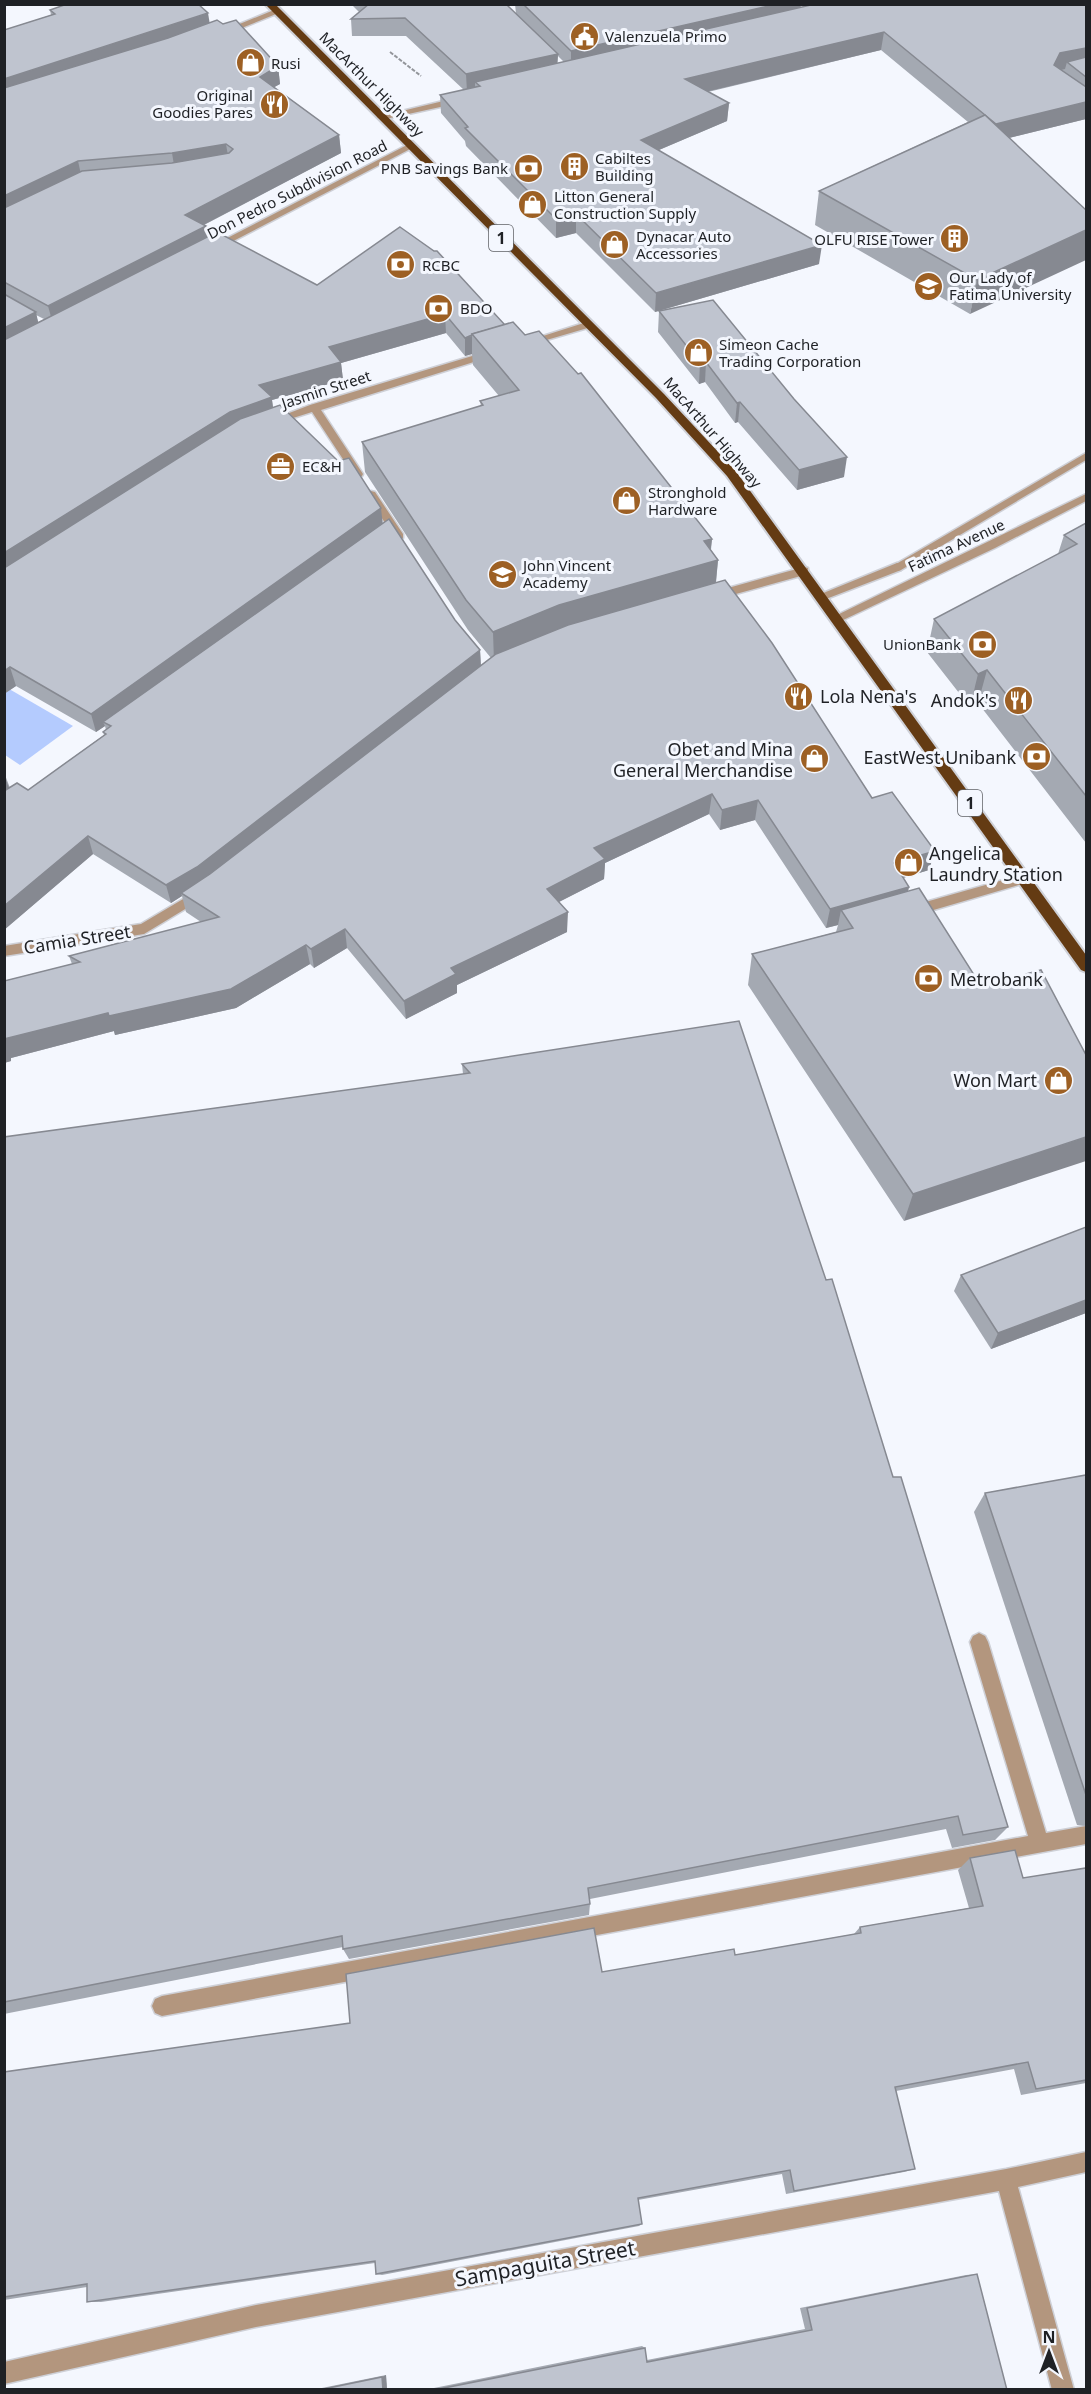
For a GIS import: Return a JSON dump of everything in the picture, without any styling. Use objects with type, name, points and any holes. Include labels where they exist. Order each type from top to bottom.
[{"type":"highway","name":"MacArthur Highway","points":[[273,8],[586,325],[660,396],[731,473],[804,571],[1086,966]]},
{"type":"street","points":[[211,36],[273,8]]},
{"type":"street","points":[[381,117],[469,98]]},
{"type":"street","name":"Don Pedro Subdivision Road","points":[[198,256],[411,147]]},
{"type":"street","points":[[518,345],[586,325]]},
{"type":"street","name":"Jasmin Street","points":[[260,426],[314,407],[507,349]]},
{"type":"street","points":[[314,407],[388,530],[405,546]]},
{"type":"street","points":[[822,596],[897,567],[1086,456]]},
{"type":"street","name":"Fatima Avenue","points":[[837,618],[992,546],[1086,497]]},
{"type":"street","points":[[702,600],[804,571]]},
{"type":"street","points":[[902,914],[1024,879]]},
{"type":"street","name":"Camia Street","points":[[4,951],[144,928],[208,889]]},
{"type":"street","points":[[979,1642],[1040,1844]]},
{"type":"street","points":[[162,2006],[1086,1835]]},
{"type":"street","name":"Sampaguita Street","points":[[4,2373],[256,2316],[1006,2180],[1086,2162]]},
{"type":"street","points":[[1006,2180],[1063,2390]]},
{"type":"path","points":[[390,52],[416,71]]},
{"type":"shaded area","points":[[4,686],[73,726],[20,765],[5,755]]},
{"type":"building","points":[[67,4],[198,4],[208,13],[4,79],[4,30],[55,14],[50,10]]},
{"type":"building","points":[[369,4],[506,4],[558,54],[466,74],[405,18],[351,19]]},
{"type":"building","points":[[523,4],[777,4],[571,51]]},
{"type":"building","points":[[815,4],[1086,4],[1086,48],[1060,53],[1054,65],[1086,87],[1086,102],[996,124],[884,32],[685,79],[729,103],[641,140],[822,245],[656,293],[576,214],[556,219],[465,128],[468,127],[440,95],[480,86],[475,82]]},
{"type":"building","points":[[217,20],[223,24],[236,20],[278,66],[260,77],[339,135],[185,215],[206,226],[48,306],[4,282],[4,208],[82,171],[172,163],[229,153],[233,149],[226,144],[172,153],[78,161],[4,196],[4,88],[168,38]]},
{"type":"building","points":[[1086,57],[1086,77],[1067,62]]},
{"type":"building","name":"OLFU RISE Tower","points":[[985,115],[1086,210],[1086,230],[977,280],[819,191]]},
{"type":"building","points":[[400,227],[437,251],[505,325],[465,338],[445,314],[329,347],[341,362],[259,385],[272,397],[230,412],[4,553],[4,340],[217,232],[317,285]]},
{"type":"building","points":[[4,294],[36,312],[4,328]]},
{"type":"building","points":[[713,300],[794,399],[847,457],[799,470],[740,402],[737,403],[706,362],[700,363],[659,311]]},
{"type":"building","points":[[513,322],[525,335],[539,331],[578,374],[581,373],[712,539],[704,541],[718,560],[559,605],[493,632],[466,600],[362,442],[483,405],[480,401],[519,390],[472,334]]},
{"type":"building","points":[[280,405],[338,461],[349,458],[381,508],[91,714],[10,667],[4,671],[4,568],[240,419]]},
{"type":"building","points":[[389,519],[455,620],[480,650],[197,867],[166,885],[88,836],[4,906],[4,791],[17,783],[28,790],[106,734],[103,732],[111,726],[103,722]]},
{"type":"building","points":[[1086,523],[1086,796],[987,670],[978,674],[934,619],[1077,544],[1064,535]]},
{"type":"building","points":[[725,580],[772,643],[872,798],[892,792],[935,851],[894,863],[909,887],[830,909],[758,800],[722,810],[712,794],[594,848],[605,859],[547,889],[568,912],[451,968],[456,974],[404,1001],[345,929],[311,949],[306,945],[231,989],[109,1016],[108,1013],[4,1039],[4,981],[80,962],[69,956],[219,917],[181,893],[210,874],[496,654],[568,625]]},
{"type":"building","points":[[919,888],[981,986],[1041,970],[1086,1055],[1086,1137],[913,1194],[752,954],[853,928],[841,910]]},
{"type":"building","points":[[739,1021],[826,1280],[832,1279],[893,1477],[901,1477],[1008,1827],[963,1835],[958,1816],[588,1888],[590,1904],[343,1949],[342,1936],[4,2002],[4,1137],[470,1073],[462,1064]]},
{"type":"building","points":[[1086,1227],[1086,1300],[998,1333],[961,1275]]},
{"type":"building","points":[[1086,1475],[1086,1795],[985,1493]]},
{"type":"building","points":[[1015,1850],[1023,1878],[1086,1868],[1086,2080],[1036,2089],[1028,2062],[895,2087],[915,2169],[794,2191],[790,2170],[638,2198],[642,2224],[376,2274],[375,2261],[87,2302],[87,2284],[4,2297],[4,2072],[350,2023],[346,1974],[594,1928],[602,1972],[734,1949],[735,1955],[861,1933],[860,1927],[983,1906],[970,1858]]},
{"type":"building","points":[[977,2274],[1007,2390],[434,2390],[645,2348],[647,2362],[812,2330],[807,2308]]},
{"type":"building","points":[[382,2377],[383,2390],[319,2390]]},
{"type":"place","name":"Valenzuela Primo","points":[[584,36]]},
{"type":"place","name":"Rusi","points":[[250,63]]},
{"type":"place","name":"Original Goodies Pares","points":[[274,104]]},
{"type":"place","name":"Cabiltes Building","points":[[574,167]]},
{"type":"place","name":"PNB Savings Bank","points":[[529,168]]},
{"type":"place","name":"Litton General Construction Supply","points":[[533,205]]},
{"type":"place","name":"OLFU RISE Tower","points":[[955,239]]},
{"type":"place","name":"Dynacar Auto Accessories","points":[[615,245]]},
{"type":"place","name":"RCBC","points":[[401,265]]},
{"type":"place","name":"Our Lady of Fatima University","points":[[928,286]]},
{"type":"place","name":"BDO","points":[[439,308]]},
{"type":"place","name":"Simeon Cache Trading Corporation","points":[[698,353]]},
{"type":"place","name":"EC&H","points":[[281,466]]},
{"type":"place","name":"Stronghold Hardware","points":[[627,501]]},
{"type":"place","name":"John Vincent Academy","points":[[502,574]]},
{"type":"place","name":"UnionBank","points":[[982,644]]},
{"type":"place","name":"Lola Nena's","points":[[799,696]]},
{"type":"place","name":"Andok's","points":[[1018,700]]},
{"type":"place","name":"EastWest Unibank","points":[[1037,757]]},
{"type":"place","name":"Obet and Mina General Merchandise","points":[[814,759]]},
{"type":"place","name":"Angelica Laundry Station","points":[[908,863]]},
{"type":"place","name":"Metrobank","points":[[929,979]]},
{"type":"place","name":"Won Mart","points":[[1058,1080]]}]
